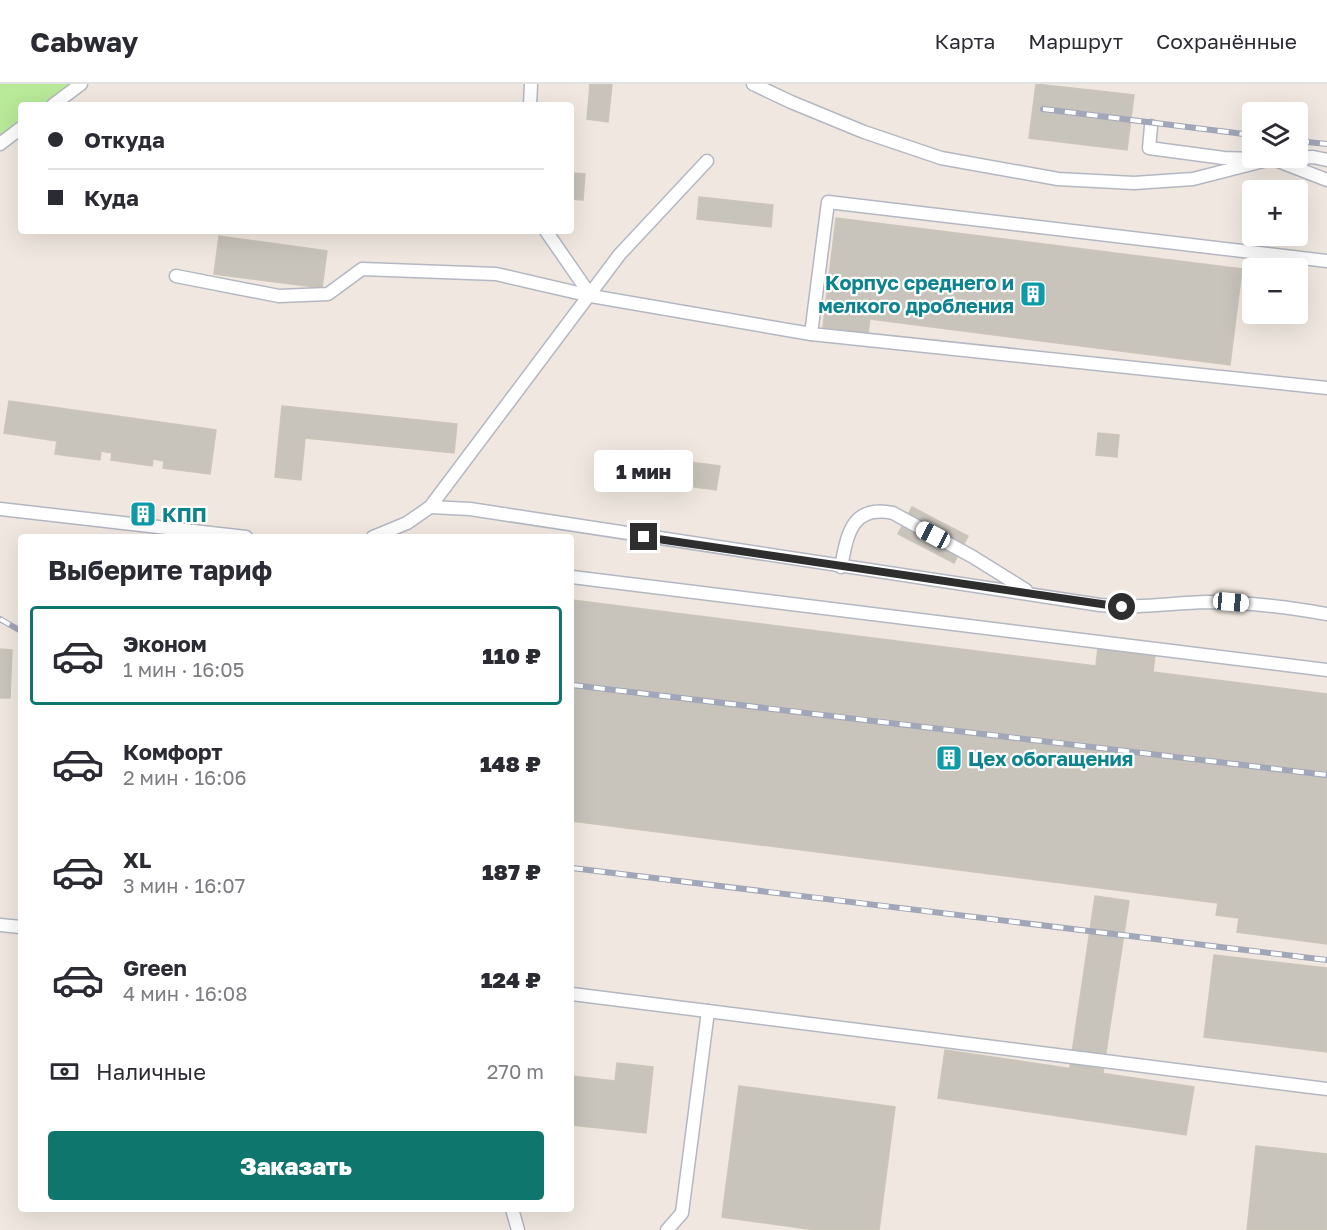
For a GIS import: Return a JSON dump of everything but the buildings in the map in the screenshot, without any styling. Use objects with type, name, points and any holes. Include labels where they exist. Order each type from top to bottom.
[{"type":"lane","points":[[56,102],[81,84]]},
{"type":"lane","points":[[530,102],[531,84]]},
{"type":"lane","points":[[753,84],[864,132],[941,158],[1058,179],[1134,183],[1193,179],[1242,166]]},
{"type":"lane","points":[[1151,126],[1149,148],[1242,158]]},
{"type":"lane","points":[[0,144],[18,130]]},
{"type":"lane","points":[[1308,157],[1327,160]]},
{"type":"lane","points":[[380,534],[407,523],[430,507],[591,296],[620,254],[707,161]]},
{"type":"lane","points":[[1295,168],[1327,180]]},
{"type":"lane","points":[[811,334],[828,202],[1327,261]]},
{"type":"lane","points":[[548,234],[591,296]]},
{"type":"lane","points":[[176,276],[279,296],[328,294],[362,269],[496,274],[591,296],[811,334],[1327,388]]},
{"type":"lane","points":[[430,507],[470,509],[841,567],[1122,607],[1231,602],[1280,606],[1327,614]]},
{"type":"lane","points":[[0,509],[220,534]]},
{"type":"lane","points":[[841,567],[847,536],[858,518],[867,514],[886,512],[892,513],[973,557],[1032,594]]},
{"type":"lane","points":[[574,577],[1327,670]]},
{"type":"lane","points":[[0,925],[18,927]]},
{"type":"lane","points":[[574,994],[1327,1089]]},
{"type":"lane","points":[[667,1230],[682,1213],[708,1011]]},
{"type":"lane","points":[[513,1212],[518,1230]]},
{"type":"green space","points":[[0,84],[71,84],[48,102],[18,102],[18,124],[0,138]]},
{"type":"railway","points":[[1043,109],[1242,134]]},
{"type":"railway","points":[[1308,142],[1327,144]]},
{"type":"railway","points":[[0,619],[18,629]]},
{"type":"railway","points":[[574,685],[1327,775]]},
{"type":"railway","points":[[574,868],[1327,960]]},
{"type":"place","name":"Корпус среднего и мелкого дробления","points":[[1033,294]]},
{"type":"place","name":"КПП","points":[[143,514]]},
{"type":"place","name":"Цех обогащения","points":[[949,758]]},
{"type":"route","points":[[644,537],[1122,607]]}]
